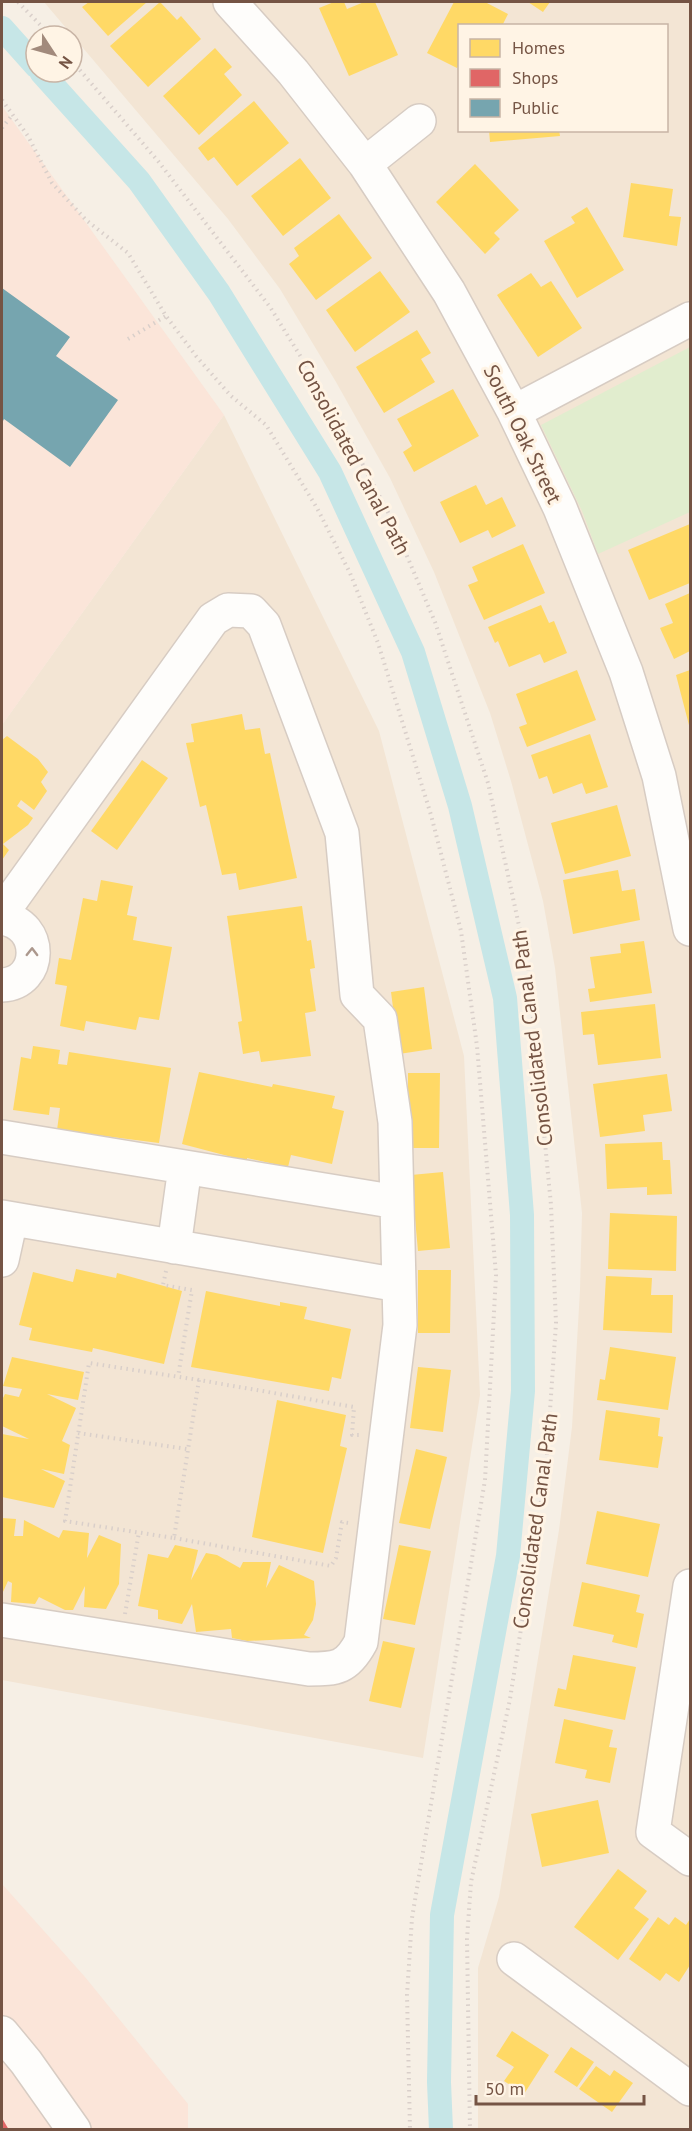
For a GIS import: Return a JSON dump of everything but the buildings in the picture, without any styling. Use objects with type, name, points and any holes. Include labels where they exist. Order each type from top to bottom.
[{"type":"street","name":"South Oak Street","points":[[230,2],[293,72],[365,164],[449,292],[514,412],[560,508],[626,672],[659,776],[689,910]]},
{"type":"street","points":[[365,164],[419,121]]},
{"type":"street","points":[[514,412],[690,319]]},
{"type":"street","points":[[2,985],[17,981],[25,974],[34,954],[28,932],[5,913],[213,619],[228,610],[251,611],[264,625],[342,833],[357,995],[380,1019],[394,1122],[400,1325],[361,1642],[353,1657],[336,1669],[309,1669],[2,1620]]},
{"type":"street","points":[[2,1137],[397,1202]]},
{"type":"street","points":[[173,1246],[185,1167]]},
{"type":"street","points":[[2,1260],[6,1218],[399,1285]]},
{"type":"street","points":[[690,1586],[653,1832],[690,1859]]},
{"type":"street","points":[[514,1959],[690,2089]]},
{"type":"street","points":[[2,2033],[26,2062],[74,2130]]},
{"type":"path","points":[[18,2],[39,24]]},
{"type":"path","name":"Consolidated Canal Path","points":[[84,75],[158,161],[270,307],[335,412],[390,516],[435,622],[488,783],[528,967],[551,1205],[556,1323],[546,1468],[510,1699],[471,1882],[467,1939],[471,2130]]},
{"type":"path","points":[[2,128],[12,114]]},
{"type":"path","points":[[128,339],[166,316]]},
{"type":"path","points":[[173,1246],[164,1285],[192,1290],[177,1377]]},
{"type":"path","points":[[375,1527],[342,1522],[336,1558],[331,1566],[65,1521],[89,1363],[354,1407],[352,1435],[386,1438]]},
{"type":"path","points":[[174,1538],[199,1380]]},
{"type":"path","points":[[78,1433],[187,1449]]},
{"type":"path","points":[[122,1639],[139,1532]]},
{"type":"shaded area","points":[[44,2],[690,2],[690,2129],[478,2129],[478,1968],[499,1897],[559,1530],[572,1427],[582,1213],[555,968],[543,901],[511,781],[490,713],[434,572],[390,478],[280,289],[228,219],[84,49],[84,24],[63,24]]},
{"type":"shaded area","points":[[2,106],[224,415],[2,725]]},
{"type":"shaded area","points":[[224,415],[379,731],[464,1056],[480,1395],[423,1758],[2,1680],[2,725]]},
{"type":"shaded area","points":[[2,1884],[85,1977],[188,2104],[188,2129],[2,2129]]},
{"type":"green space","points":[[690,347],[690,512],[598,554],[582,511],[541,425]]},
{"type":"waterway","points":[[2,28],[24,53]]},
{"type":"waterway","points":[[52,84],[139,181],[219,293],[330,472],[413,652],[460,806],[505,998],[522,1215],[523,1391],[508,1556],[442,1915],[439,2082],[441,2130]]}]
